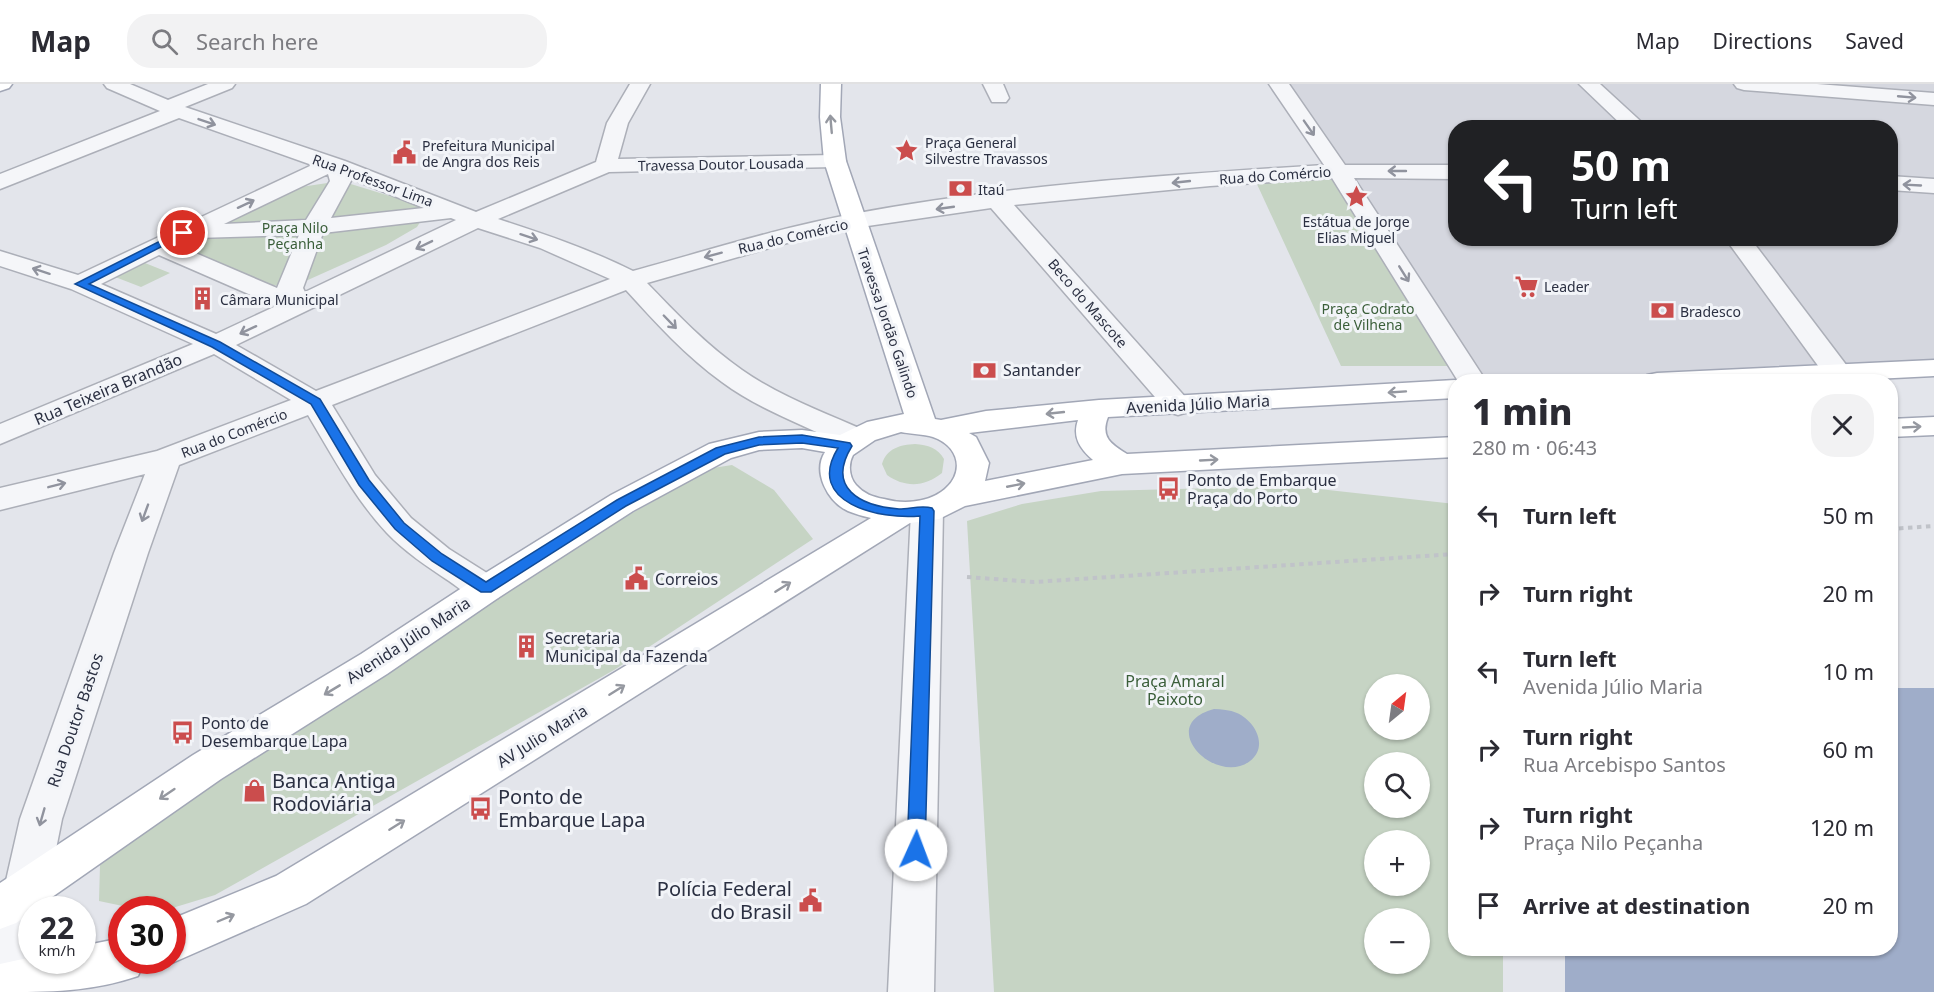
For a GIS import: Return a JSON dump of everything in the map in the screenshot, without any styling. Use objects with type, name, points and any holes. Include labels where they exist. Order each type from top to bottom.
[{"type":"main road","name":"Travessa Jordão Galindo","points":[[831,84],[830,117],[835,161],[854,221],[933,427]]},
{"type":"main road","points":[[1797,374],[1934,368]]},
{"type":"main road","name":"Avenida Júlio Maria","points":[[933,427],[1099,409],[1448,389]]},
{"type":"main road","points":[[1099,409],[1090,421],[1089,431],[1093,442],[1100,452],[1122,464]]},
{"type":"main road","points":[[901,423],[933,427],[960,439],[971,452],[975,467],[971,482],[958,497],[945,505],[915,512],[878,511],[857,503],[842,490],[835,476],[837,460],[850,442],[879,427],[901,423]]},
{"type":"main road","points":[[1898,428],[1934,426]]},
{"type":"main road","name":"Avenida Júlio Maria","points":[[13,899],[207,767],[374,664],[486,589],[622,503],[720,451],[759,441],[802,439],[850,442]]},
{"type":"main road","points":[[958,497],[1122,464],[1448,447]]},
{"type":"main road","name":"AV Julio Maria","points":[[186,935],[291,890],[915,512]]},
{"type":"main road","points":[[3,987],[108,963]]},
{"type":"street","name":"Rua Professor Lima","points":[[114,84],[172,109],[334,165],[598,263],[630,280],[687,339],[733,377],[850,442]]},
{"type":"street","points":[[0,182],[225,84]]},
{"type":"street","points":[[183,233],[314,227],[466,215],[606,166],[611,137],[629,100],[640,84]]},
{"type":"street","points":[[1279,84],[1339,171],[1468,374]]},
{"type":"street","points":[[1589,84],[1629,120]]},
{"type":"street","points":[[1744,84],[1934,99]]},
{"type":"street","name":"Travessa Doutor Lousada","points":[[606,166],[835,161]]},
{"type":"street","points":[[80,284],[183,233],[334,165],[341,181],[314,227],[290,288],[299,306]]},
{"type":"street","name":"Rua do Comércio","points":[[0,500],[166,459],[376,376],[630,280],[789,235],[854,221],[997,200],[1210,179],[1339,171],[1448,172]]},
{"type":"street","points":[[1898,184],[1934,186]]},
{"type":"street","name":"Beco do Mascote","points":[[997,200],[1178,406]]},
{"type":"street","name":"Rua Teixeira Brandão","points":[[0,435],[216,344],[299,306],[466,215]]},
{"type":"street","points":[[158,246],[299,306]]},
{"type":"street","points":[[1743,246],[1837,372]]},
{"type":"street","points":[[0,258],[80,284],[216,344],[315,402],[364,482],[399,526],[437,557],[486,589]]},
{"type":"street","name":"Rua Doutor Bastos","points":[[3,987],[13,899],[131,553],[166,459]]},
{"type":"street","points":[[911,992],[926,564],[915,512]]},
{"type":"path","points":[[1898,528],[1934,526]]},
{"type":"path","points":[[926,564],[975,579],[1034,582],[1448,554]]},
{"type":"shaded area","points":[[1279,84],[1934,84],[1934,368],[1806,374],[1467,374]]},
{"type":"green space","name":"Praça Codrato de Vilhena","points":[[1346,179],[1449,366],[1341,366],[1256,182]]},
{"type":"green space","name":"Praça Nilo Peçanha","points":[[341,181],[429,208],[417,227],[386,245],[290,288],[262,283],[171,243],[287,189]]},
{"type":"green space","points":[[140,261],[170,273],[141,287],[110,275]]},
{"type":"green space","points":[[915,444],[928,446],[939,452],[944,459],[942,473],[929,481],[915,484],[901,482],[887,475],[882,464],[887,454],[899,447]]},
{"type":"green space","points":[[732,465],[774,490],[813,539],[614,670],[215,895],[186,904],[186,896],[108,896],[108,903],[99,901],[100,865],[146,818],[476,600],[713,468]]},
{"type":"green space","name":"Praça Amaral Peixoto","points":[[1292,486],[1448,503],[1448,956],[1503,956],[1503,992],[994,992],[967,521],[1022,504],[1101,491]]},
{"type":"water","points":[[1898,688],[1934,688],[1934,992],[1565,992],[1565,956],[1898,956]]},
{"type":"water","points":[[1214,709],[1237,713],[1254,728],[1259,748],[1250,761],[1236,767],[1222,766],[1208,760],[1197,751],[1190,739],[1190,728],[1197,717]]},
{"type":"place","name":"Praça General Silvestre Travassos","points":[[907,150]]},
{"type":"place","name":"Prefeitura Municipal de Angra dos Reis","points":[[404,153]]},
{"type":"place","name":"Itaú","points":[[960,189]]},
{"type":"place","name":"Estátua de Jorge Elias Miguel","points":[[1356,197]]},
{"type":"place","name":"Leader","points":[[1526,286]]},
{"type":"place","name":"Câmara Municipal","points":[[202,299]]},
{"type":"place","name":"Bradesco","points":[[1662,311]]},
{"type":"place","name":"Santander","points":[[985,370]]},
{"type":"place","name":"Ponto de Embarque Praça do Porto","points":[[1169,489]]},
{"type":"place","name":"Correios","points":[[637,579]]},
{"type":"place","name":"Secretaria Municipal da Fazenda","points":[[527,647]]},
{"type":"place","name":"Ponto de Desembarque Lapa","points":[[183,732]]},
{"type":"place","name":"Banca Antiga Rodoviária","points":[[254,791]]},
{"type":"place","name":"Ponto de Embarque Lapa","points":[[480,808]]},
{"type":"place","name":"Polícia Federal do Brasil","points":[[810,900]]},
{"type":"route","points":[[183,233],[80,284],[216,344],[315,402],[364,482],[399,526],[437,557],[486,589],[622,503],[720,451],[759,441],[802,439],[846,446],[837,460],[835,476],[842,490],[857,503],[878,511],[903,513],[927,511],[916,850]]}]
